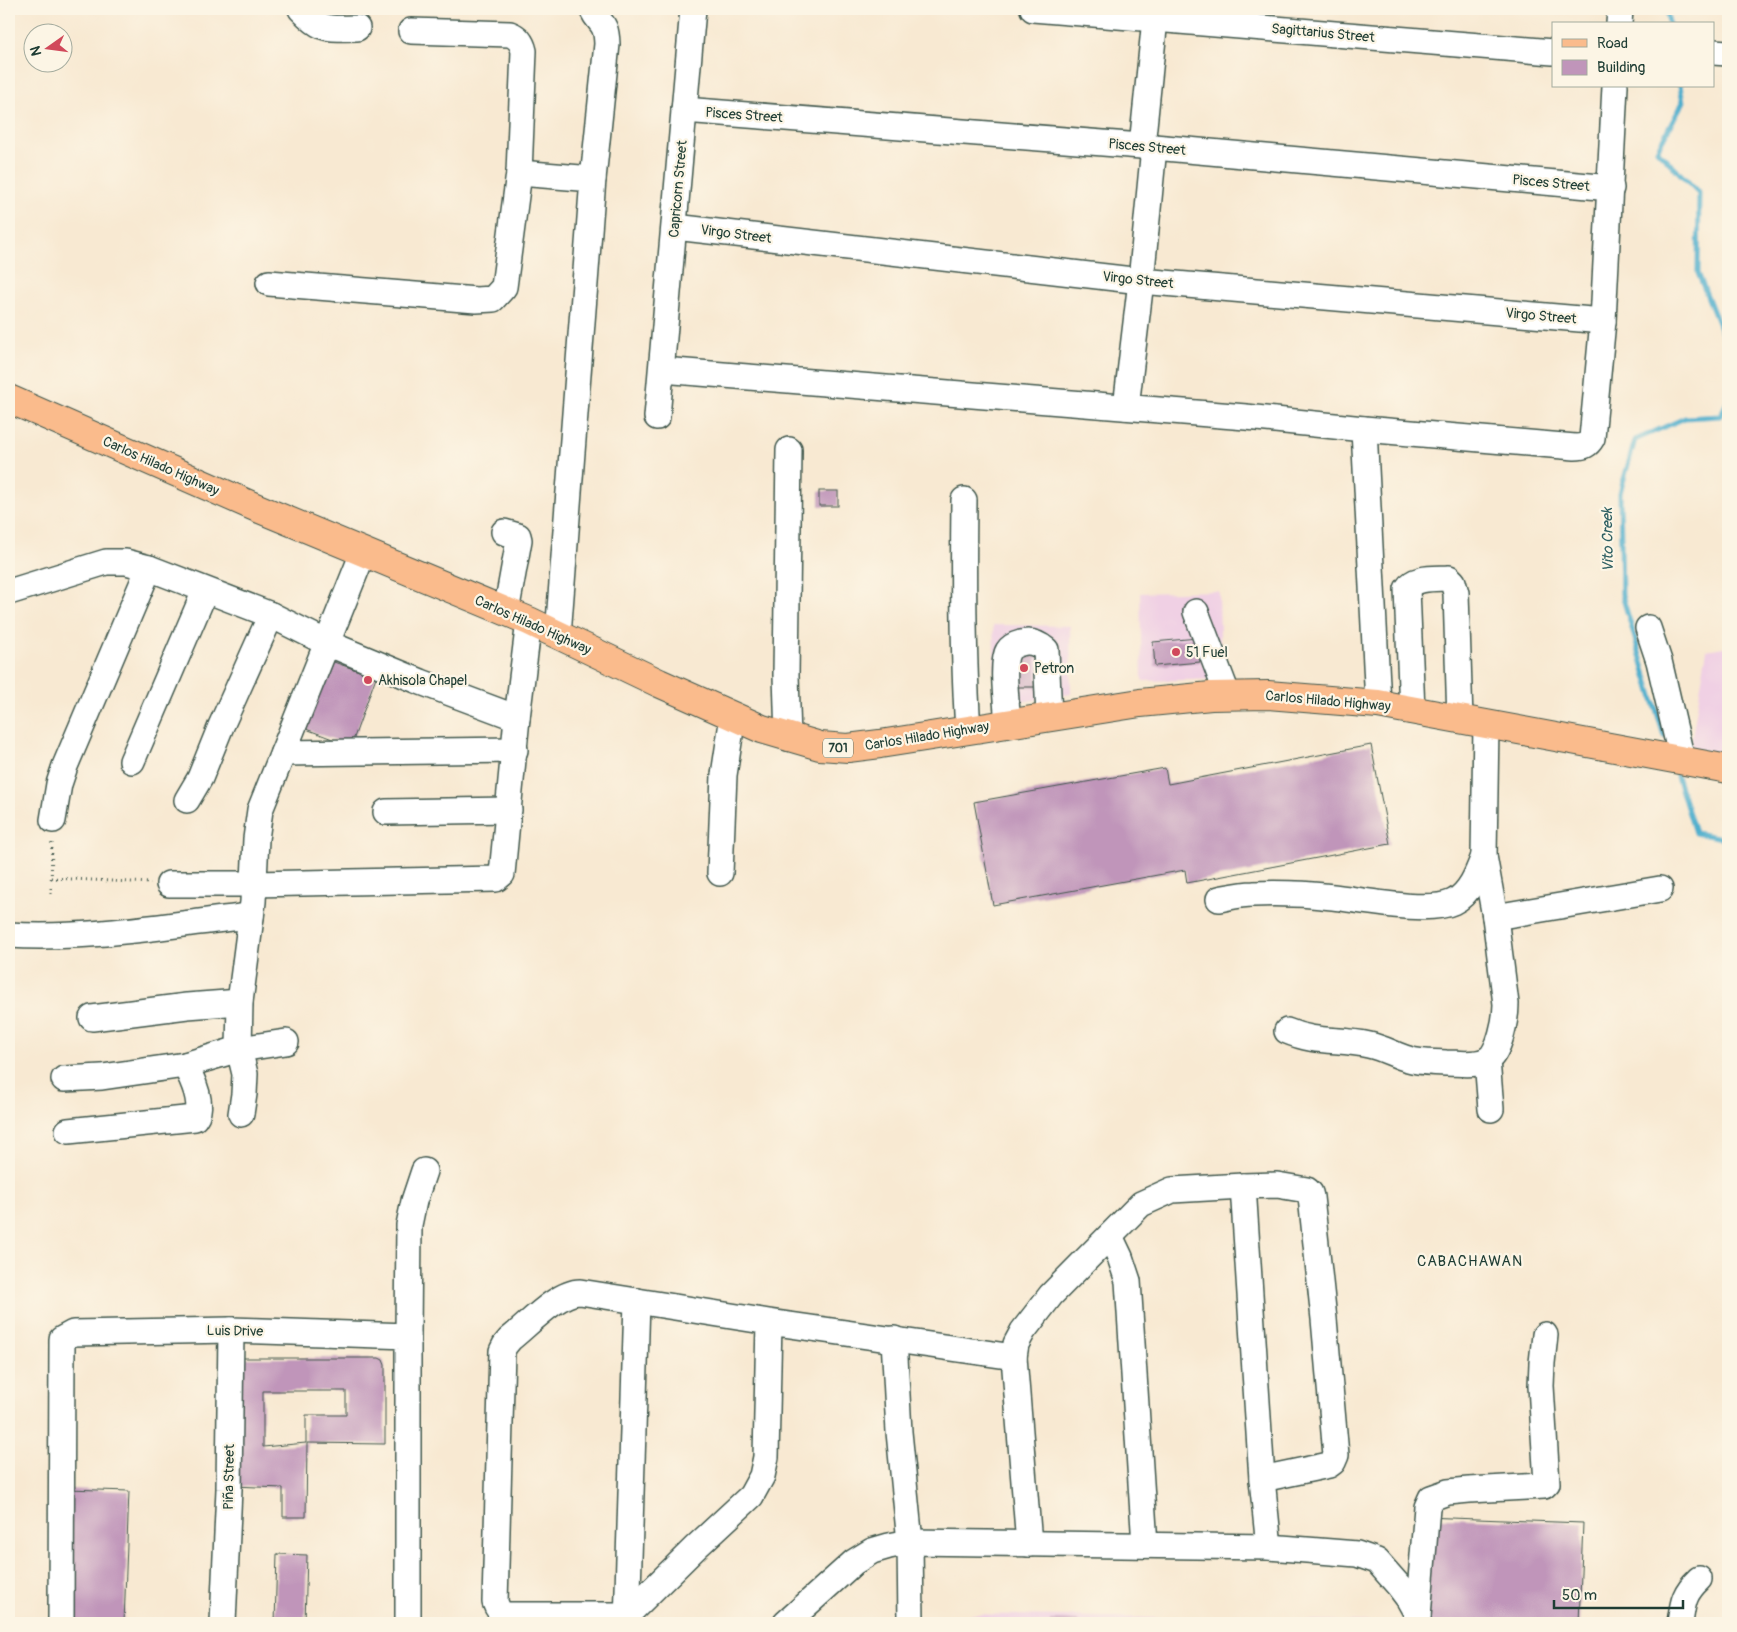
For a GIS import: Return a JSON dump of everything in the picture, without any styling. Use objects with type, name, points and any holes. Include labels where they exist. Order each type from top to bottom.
[{"type":"main road","name":"Carlos Hilado Highway","points":[[9,399],[363,553],[518,616],[762,730],[820,746],[848,748],[1140,703],[1211,696],[1268,694],[1378,704],[1728,769]]},
{"type":"street","points":[[301,9],[324,28],[357,28]]},
{"type":"street","points":[[558,635],[593,179],[607,44],[604,24],[592,9]]},
{"type":"street","name":"Capricorn Street","points":[[657,417],[675,227],[692,9]]},
{"type":"street","name":"Sagittarius Street","points":[[1033,9],[1552,52]]},
{"type":"street","points":[[1619,22],[1620,9]]},
{"type":"street","points":[[1126,407],[1141,281],[1155,19]]},
{"type":"street","points":[[269,283],[476,300],[493,298],[504,287],[519,172],[524,51],[520,41],[510,34],[411,31]]},
{"type":"street","points":[[1714,52],[1728,53]]},
{"type":"street","points":[[662,370],[1236,416],[1575,447],[1585,446],[1590,443],[1592,438],[1603,321],[1615,88]]},
{"type":"street","name":"Pisces Street","points":[[684,110],[1148,146],[1611,188]]},
{"type":"street","points":[[519,172],[593,179]]},
{"type":"street","name":"Virgo Street","points":[[675,227],[1141,281],[1603,321]]},
{"type":"street","points":[[1364,429],[1378,704]]},
{"type":"street","points":[[788,738],[786,675],[790,450]]},
{"type":"street","points":[[964,500],[963,651],[968,730]]},
{"type":"street","points":[[169,884],[254,884],[498,878],[502,874],[517,718],[519,540],[518,536],[504,532]]},
{"type":"street","points":[[241,1114],[244,1074],[239,1049],[240,1002],[251,916],[257,824],[260,810],[363,553]]},
{"type":"street","points":[[9,592],[106,562],[126,562],[149,568],[271,615],[327,643],[446,692],[517,718]]},
{"type":"street","points":[[53,820],[65,766],[149,568]]},
{"type":"street","points":[[1287,1031],[1303,1038],[1320,1041],[1357,1042],[1371,1045],[1409,1060],[1421,1062],[1466,1063],[1486,1060],[1491,1057],[1498,1044],[1506,1016],[1506,1004],[1495,918],[1484,856],[1473,722],[1456,593],[1453,582],[1449,578],[1416,581],[1410,583],[1407,589],[1412,711]]},
{"type":"street","points":[[132,761],[205,591]]},
{"type":"street","points":[[1196,612],[1228,696]]},
{"type":"street","points":[[187,800],[200,778],[221,726],[271,615]]},
{"type":"street","points":[[1648,628],[1659,661],[1682,760]]},
{"type":"street","points":[[1008,724],[1005,662],[1008,650],[1024,642],[1040,645],[1046,650],[1050,718]]},
{"type":"street","points":[[720,873],[724,774],[733,716]]},
{"type":"street","points":[[283,753],[515,750]]},
{"type":"street","points":[[386,812],[509,810]]},
{"type":"street","points":[[1219,899],[1251,894],[1331,897],[1411,907],[1442,906],[1463,896],[1477,873],[1484,856]]},
{"type":"street","points":[[1495,918],[1660,889]]},
{"type":"street","points":[[9,935],[72,936],[251,916]]},
{"type":"street","points":[[92,1018],[187,1006],[240,1002]]},
{"type":"street","points":[[64,1078],[102,1077],[186,1065],[239,1049],[286,1042]]},
{"type":"street","points":[[1486,1060],[1490,1110]]},
{"type":"street","points":[[68,1132],[195,1118],[198,1108],[195,1086],[186,1065]]},
{"type":"street","points":[[408,1623],[410,1225],[414,1201],[424,1171]]},
{"type":"street","points":[[1243,1186],[1262,1479],[1269,1547]]},
{"type":"street","points":[[1029,1544],[1014,1357],[1016,1344],[1023,1331],[1051,1295],[1141,1204],[1172,1190],[1243,1186],[1293,1187],[1307,1190],[1310,1193],[1324,1318],[1336,1455],[1333,1462],[1329,1465],[1262,1479]]},
{"type":"street","points":[[1110,1236],[1128,1281],[1145,1545]]},
{"type":"street","points":[[769,1322],[766,1457],[758,1487],[751,1496],[696,1547],[627,1619],[505,1615],[501,1613],[496,1607],[495,1602],[502,1351],[505,1345],[566,1294],[580,1292],[769,1322],[1014,1357]]},
{"type":"street","points":[[627,1619],[637,1301]]},
{"type":"street","name":"Luis Drive","points":[[61,1623],[62,1339],[73,1333],[231,1330],[408,1336]]},
{"type":"street","name":"Piña Street","points":[[223,1623],[229,1489],[231,1330]]},
{"type":"street","points":[[1418,1620],[1427,1507],[1431,1498],[1448,1492],[1544,1486],[1548,1483],[1542,1386],[1545,1336]]},
{"type":"street","points":[[894,1339],[899,1432],[910,1542],[911,1623]]},
{"type":"street","points":[[786,1623],[854,1562],[872,1551],[910,1542],[1269,1547],[1357,1554],[1377,1561],[1408,1598],[1418,1620]]},
{"type":"street","points":[[1680,1623],[1684,1599],[1689,1588],[1698,1579]]},
{"type":"path","points":[[51,894],[53,820]]},
{"type":"path","points":[[51,878],[169,884]]},
{"type":"shaded area","points":[[1219,591],[1221,679],[1142,681],[1140,593]]},
{"type":"shaded area","points":[[993,625],[1070,626],[1071,694],[996,706]]},
{"type":"shaded area","points":[[1728,646],[1728,754],[1690,748],[1707,650]]},
{"type":"shaded area","points":[[967,1614],[1399,1623],[967,1623]]},
{"type":"building","points":[[819,491],[838,491],[838,506],[819,506]]},
{"type":"building","name":"51 Fuel","points":[[1198,638],[1200,662],[1155,666],[1153,642]]},
{"type":"building","name":"Petron","points":[[1012,650],[1036,650],[1037,687],[1013,687]]},
{"type":"building","points":[[331,661],[376,677],[351,746],[306,729]]},
{"type":"building","points":[[1371,745],[1390,844],[1187,883],[1185,870],[993,905],[974,802],[1165,768],[1168,784]]},
{"type":"building","points":[[240,1358],[379,1358],[383,1360],[385,1365],[385,1444],[307,1443],[306,1517],[283,1517],[283,1488],[232,1486]],"holes":[[[263,1391],[346,1391],[346,1415],[306,1415],[306,1443],[263,1447]]]},
{"type":"building","points":[[67,1489],[129,1491],[124,1623],[66,1623]]},
{"type":"building","points":[[1424,1517],[1583,1523],[1579,1623],[1421,1623]]},
{"type":"building","points":[[277,1554],[307,1555],[305,1623],[275,1623]]},
{"type":"building","points":[[1051,1620],[1078,1621],[1078,1623],[1050,1623]]},
{"type":"waterway","name":"Vito Creek","points":[[1667,9],[1669,22]]},
{"type":"waterway","name":"Vito Creek","points":[[1680,88],[1683,102],[1657,150],[1699,193],[1698,273],[1728,348]]},
{"type":"waterway","name":"Vito Creek","points":[[1664,736],[1622,595],[1620,493],[1635,440],[1685,418],[1720,416],[1728,400]]},
{"type":"waterway","name":"Vito Creek","points":[[1677,776],[1695,833],[1728,839]]},
{"type":"place","name":"51 Fuel","points":[[1176,652]]},
{"type":"place","name":"Petron","points":[[1024,668]]},
{"type":"place","name":"Akhisola Chapel","points":[[368,680]]},
{"type":"district","name":"CABACHAWAN","points":[[1470,1261]]}]
